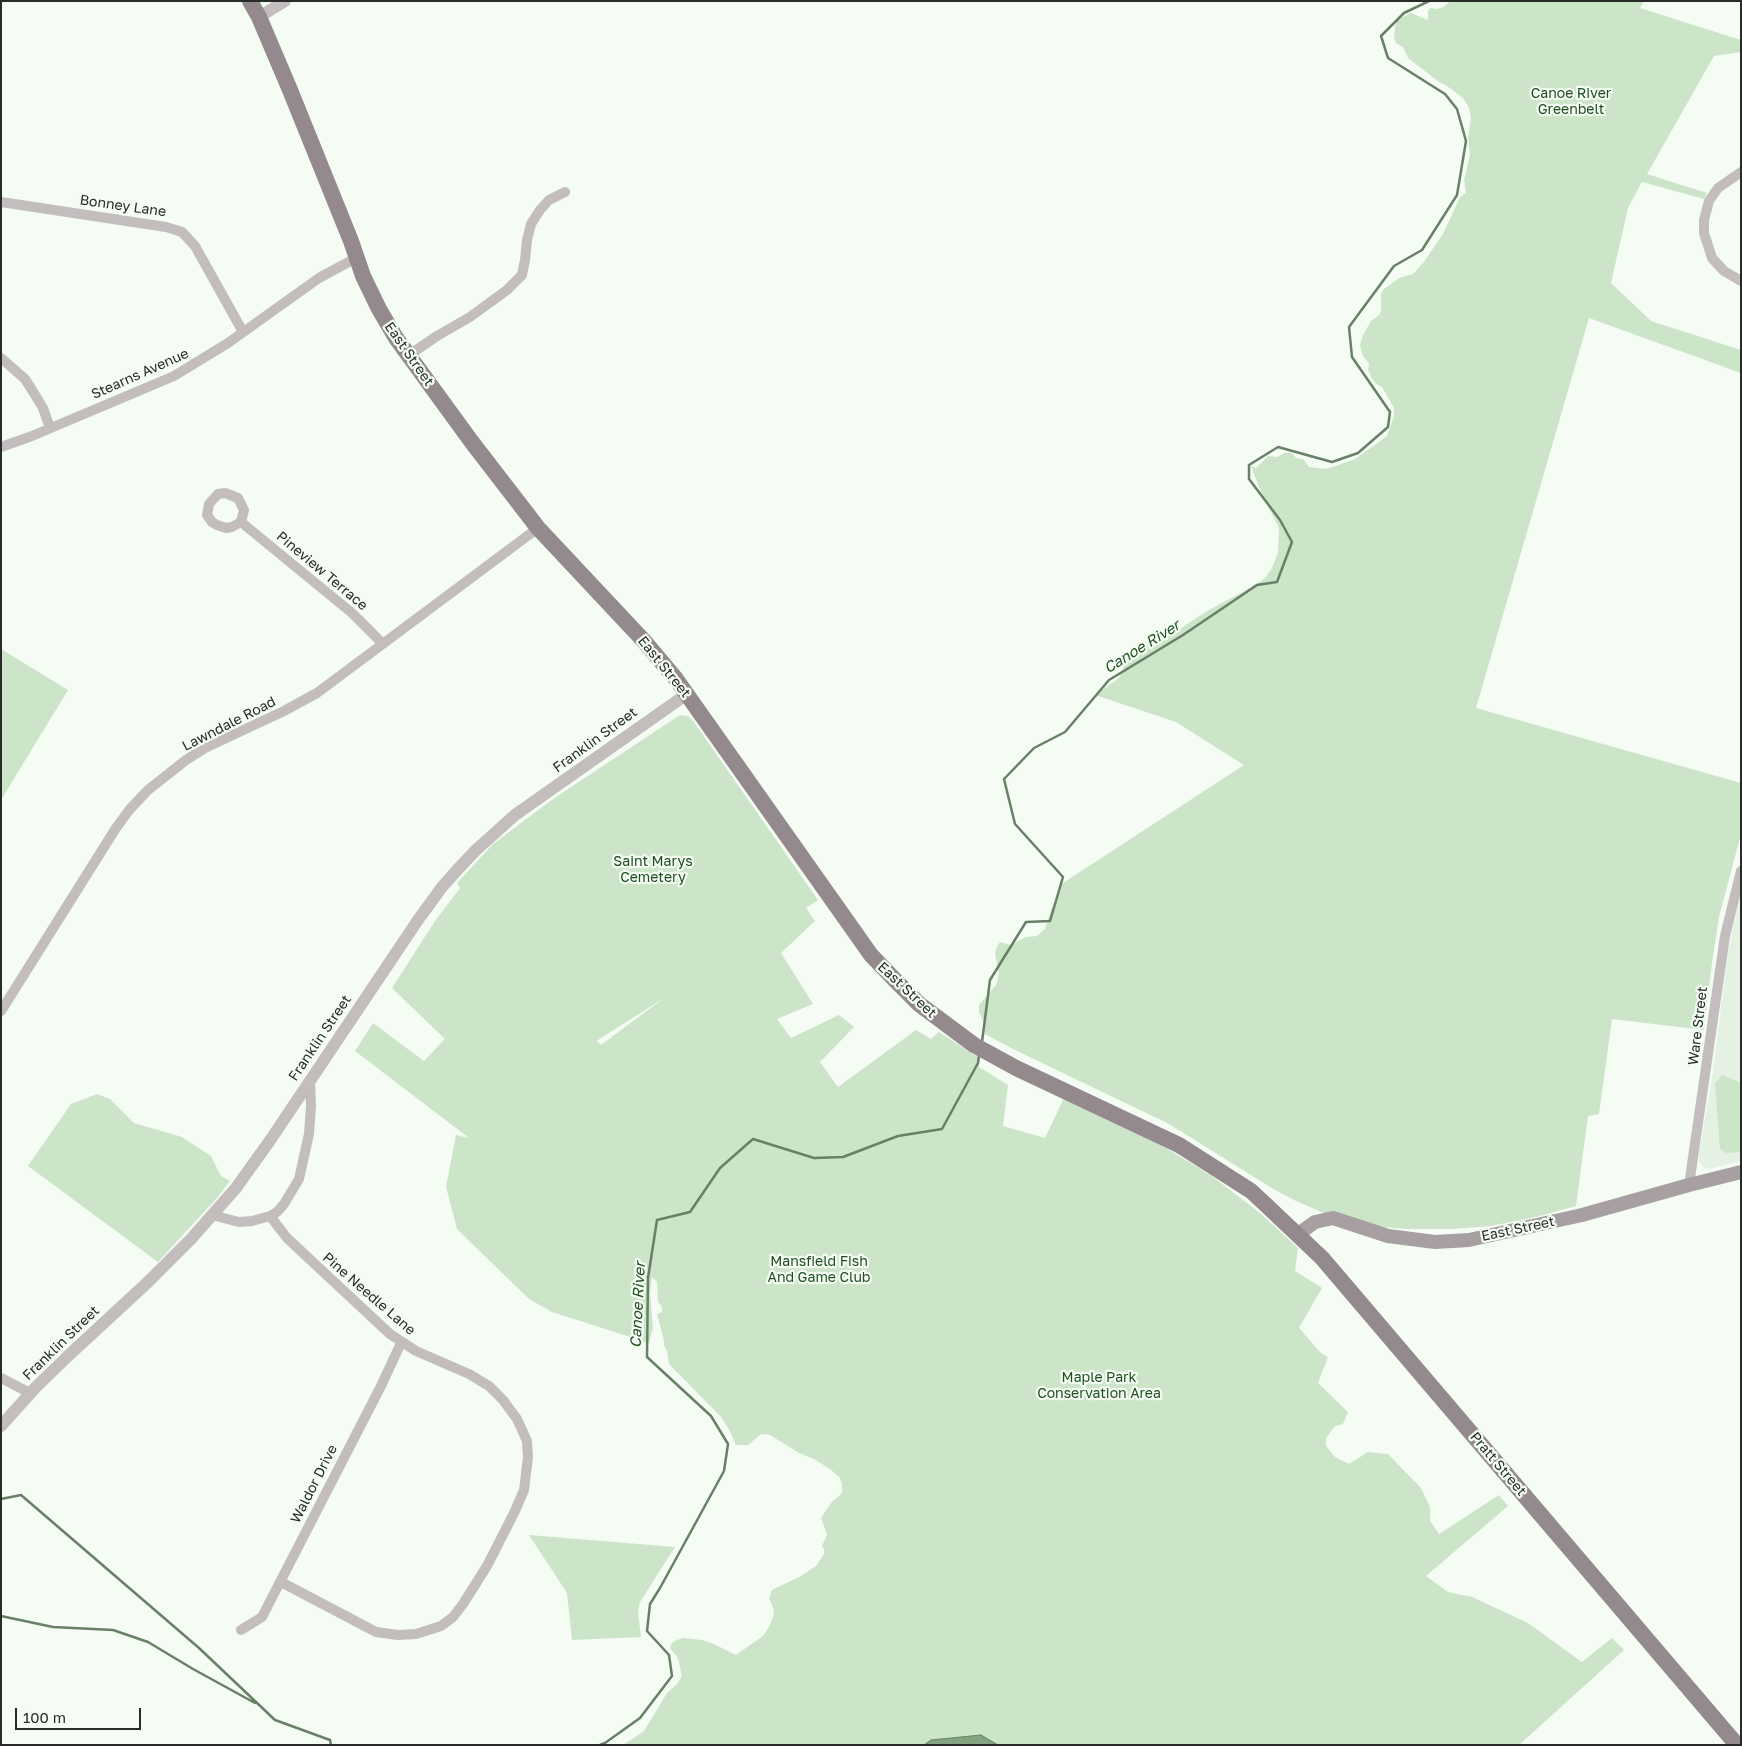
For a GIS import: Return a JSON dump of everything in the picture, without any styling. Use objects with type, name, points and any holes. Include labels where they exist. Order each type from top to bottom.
[{"type":"main road","name":"East Street","points":[[250,1],[259,17],[351,241],[356,258],[379,309],[409,355],[471,441],[538,528],[644,641],[687,694],[871,955],[919,1004],[974,1045],[1064,1091],[1162,1136],[1251,1191]]},
{"type":"main road","name":"East Street","points":[[1298,1234],[1315,1222],[1333,1218],[1388,1236],[1435,1242],[1469,1240],[1582,1215],[1689,1184],[1741,1172]]},
{"type":"main road","name":"Pratt Street","points":[[1251,1191],[1322,1258],[1737,1745]]},
{"type":"street","points":[[259,17],[285,1]]},
{"type":"street","points":[[1741,172],[1718,188],[1709,202],[1704,220],[1704,233],[1712,258],[1724,271],[1741,281]]},
{"type":"street","points":[[409,355],[470,317],[522,275],[526,240],[531,224],[549,200],[565,192]]},
{"type":"street","name":"Bonney Lane","points":[[1,202],[166,227],[182,232],[195,246],[243,332]]},
{"type":"street","name":"Stearns Avenue","points":[[1,447],[174,376],[208,356],[318,278],[356,258]]},
{"type":"street","points":[[1,358],[25,379],[43,408],[50,428]]},
{"type":"street","name":"Pineview Terrace","points":[[241,522],[352,613],[383,644]]},
{"type":"street","name":"Lawndale Road","points":[[1,1011],[116,828],[130,809],[148,790],[180,764],[205,748],[284,711],[317,693],[538,528]]},
{"type":"street","name":"Franklin Street","points":[[1,1426],[30,1393],[69,1354],[148,1282],[191,1239],[236,1188],[430,902],[470,856],[515,815],[687,694]]},
{"type":"street","name":"Ware Street","points":[[1689,1184],[1725,936],[1741,871]]},
{"type":"street","points":[[212,1215],[240,1222],[252,1222],[270,1216],[277,1212],[284,1204],[299,1179],[309,1134],[310,1079]]},
{"type":"street","name":"Pine Needle Lane","points":[[270,1216],[287,1238],[376,1322],[401,1342],[416,1351],[469,1374],[489,1386],[504,1400],[517,1419],[527,1441],[528,1457],[524,1490],[488,1566],[453,1618],[441,1626],[416,1634],[398,1635],[376,1632],[281,1582]]},
{"type":"street","name":"Waldor Drive","points":[[242,1630],[262,1617],[381,1386],[401,1342]]},
{"type":"street","points":[[1,1378],[30,1393]]},
{"type":"shaded area","points":[[1741,892],[1741,1161],[1709,1169],[1702,1166],[1699,1161],[1699,1153],[1713,1071],[1728,952]]},
{"type":"shaded area","points":[[981,1735],[998,1745],[924,1745],[931,1740]]},
{"type":"green space","name":"Canoe River Greenbelt","points":[[1450,1],[1644,1],[1640,8],[1741,40],[1741,52],[1714,56],[1647,174],[1707,193],[1704,199],[1642,182],[1628,208],[1611,283],[1651,321],[1741,350],[1741,373],[1589,318],[1476,708],[1741,783],[1741,834],[1719,917],[1704,1030],[1612,1019],[1599,1114],[1588,1116],[1576,1206],[1536,1217],[1491,1226],[1452,1229],[1406,1229],[1383,1227],[1326,1214],[1275,1190],[1169,1124],[985,1034],[985,1025],[979,1012],[979,1005],[996,985],[999,974],[995,953],[997,946],[1000,942],[1011,945],[1026,937],[1037,936],[1045,929],[1063,883],[1244,765],[1176,722],[1095,695],[1119,678],[1127,659],[1135,650],[1175,632],[1207,611],[1264,579],[1271,570],[1278,553],[1279,528],[1261,492],[1251,466],[1256,468],[1268,456],[1277,457],[1284,453],[1292,453],[1296,458],[1303,459],[1309,467],[1326,469],[1355,459],[1387,436],[1394,416],[1394,408],[1382,387],[1376,384],[1371,377],[1368,369],[1369,364],[1363,356],[1360,345],[1371,321],[1381,311],[1381,294],[1384,289],[1399,278],[1413,274],[1423,263],[1443,234],[1460,197],[1466,193],[1464,180],[1470,155],[1468,137],[1471,118],[1469,108],[1463,98],[1408,58],[1403,47],[1396,43],[1394,37],[1395,27],[1397,20],[1411,13],[1428,20],[1430,8],[1437,9],[1445,6]]},
{"type":"green space","points":[[1,649],[68,690],[1,800]]},
{"type":"green space","points":[[680,715],[688,716],[818,900],[806,908],[815,921],[781,953],[813,1004],[777,1019],[791,1038],[839,1015],[854,1027],[820,1062],[838,1087],[916,1030],[931,1039],[939,1032],[979,1058],[979,1067],[1008,1085],[1003,1126],[1045,1138],[1064,1098],[1163,1146],[1213,1177],[1260,1213],[1298,1248],[1295,1271],[1322,1288],[1299,1328],[1321,1353],[1328,1357],[1318,1383],[1348,1412],[1343,1424],[1335,1426],[1326,1438],[1326,1446],[1335,1457],[1349,1464],[1368,1452],[1388,1454],[1421,1488],[1430,1507],[1430,1521],[1439,1534],[1499,1495],[1508,1506],[1426,1576],[1448,1592],[1472,1597],[1528,1623],[1582,1662],[1612,1638],[1624,1650],[1519,1745],[623,1745],[644,1731],[667,1693],[677,1684],[682,1676],[678,1658],[670,1648],[672,1643],[683,1638],[702,1640],[736,1655],[763,1636],[773,1617],[774,1610],[769,1598],[772,1590],[801,1576],[816,1566],[824,1554],[822,1546],[827,1535],[821,1518],[831,1503],[842,1493],[842,1484],[840,1478],[830,1469],[770,1435],[761,1434],[748,1445],[736,1445],[721,1417],[669,1364],[657,1314],[662,1312],[662,1306],[658,1302],[657,1282],[652,1277],[650,1293],[653,1328],[649,1343],[552,1312],[529,1299],[457,1229],[446,1187],[456,1135],[469,1138],[355,1051],[373,1023],[424,1061],[445,1039],[392,988],[435,921],[460,888],[457,883],[493,844],[553,799]],"holes":[[[664,998],[601,1045],[598,1040]]]},
{"type":"green space","points":[[1722,1075],[1741,1083],[1741,1152],[1726,1153],[1720,1149],[1715,1084]]},
{"type":"green space","points":[[97,1094],[110,1099],[134,1123],[182,1137],[211,1156],[221,1176],[230,1181],[217,1198],[158,1262],[28,1166],[71,1104]]},
{"type":"green space","points":[[529,1535],[675,1547],[640,1602],[638,1612],[641,1637],[572,1640],[567,1593]]},
{"type":"waterway","name":"Canoe River","points":[[982,1042],[990,980],[1026,922],[1050,921],[1063,877],[1015,824],[1004,779],[1034,748],[1065,732],[1109,680],[1183,635],[1257,585],[1277,582],[1292,542],[1280,520],[1249,479],[1249,465],[1278,447],[1332,462],[1358,453],[1388,427],[1390,412],[1352,357],[1349,327],[1394,266],[1422,250],[1457,195],[1466,141],[1457,109],[1445,94],[1388,58],[1381,36],[1404,13],[1429,1]]},
{"type":"waterway","name":"Canoe River","points":[[600,1745],[640,1718],[672,1676],[669,1655],[647,1631],[650,1604],[724,1471],[728,1444],[711,1416],[647,1357],[648,1278],[657,1220],[690,1212],[720,1168],[753,1139],[814,1158],[843,1157],[898,1136],[942,1129],[978,1063],[979,1055]]},
{"type":"waterway","points":[[1,1499],[21,1495],[199,1648],[275,1720],[330,1740],[331,1745]]},
{"type":"waterway","points":[[1,1616],[53,1627],[113,1630],[148,1642],[255,1703]]},
{"type":"park label","name":"Saint Marys Cemetery","points":[[653,870]]},
{"type":"park label","name":"Mansfield Fish And Game Club","points":[[819,1270]]},
{"type":"park label","name":"Maple Park Conservation Area","points":[[1099,1386]]}]
